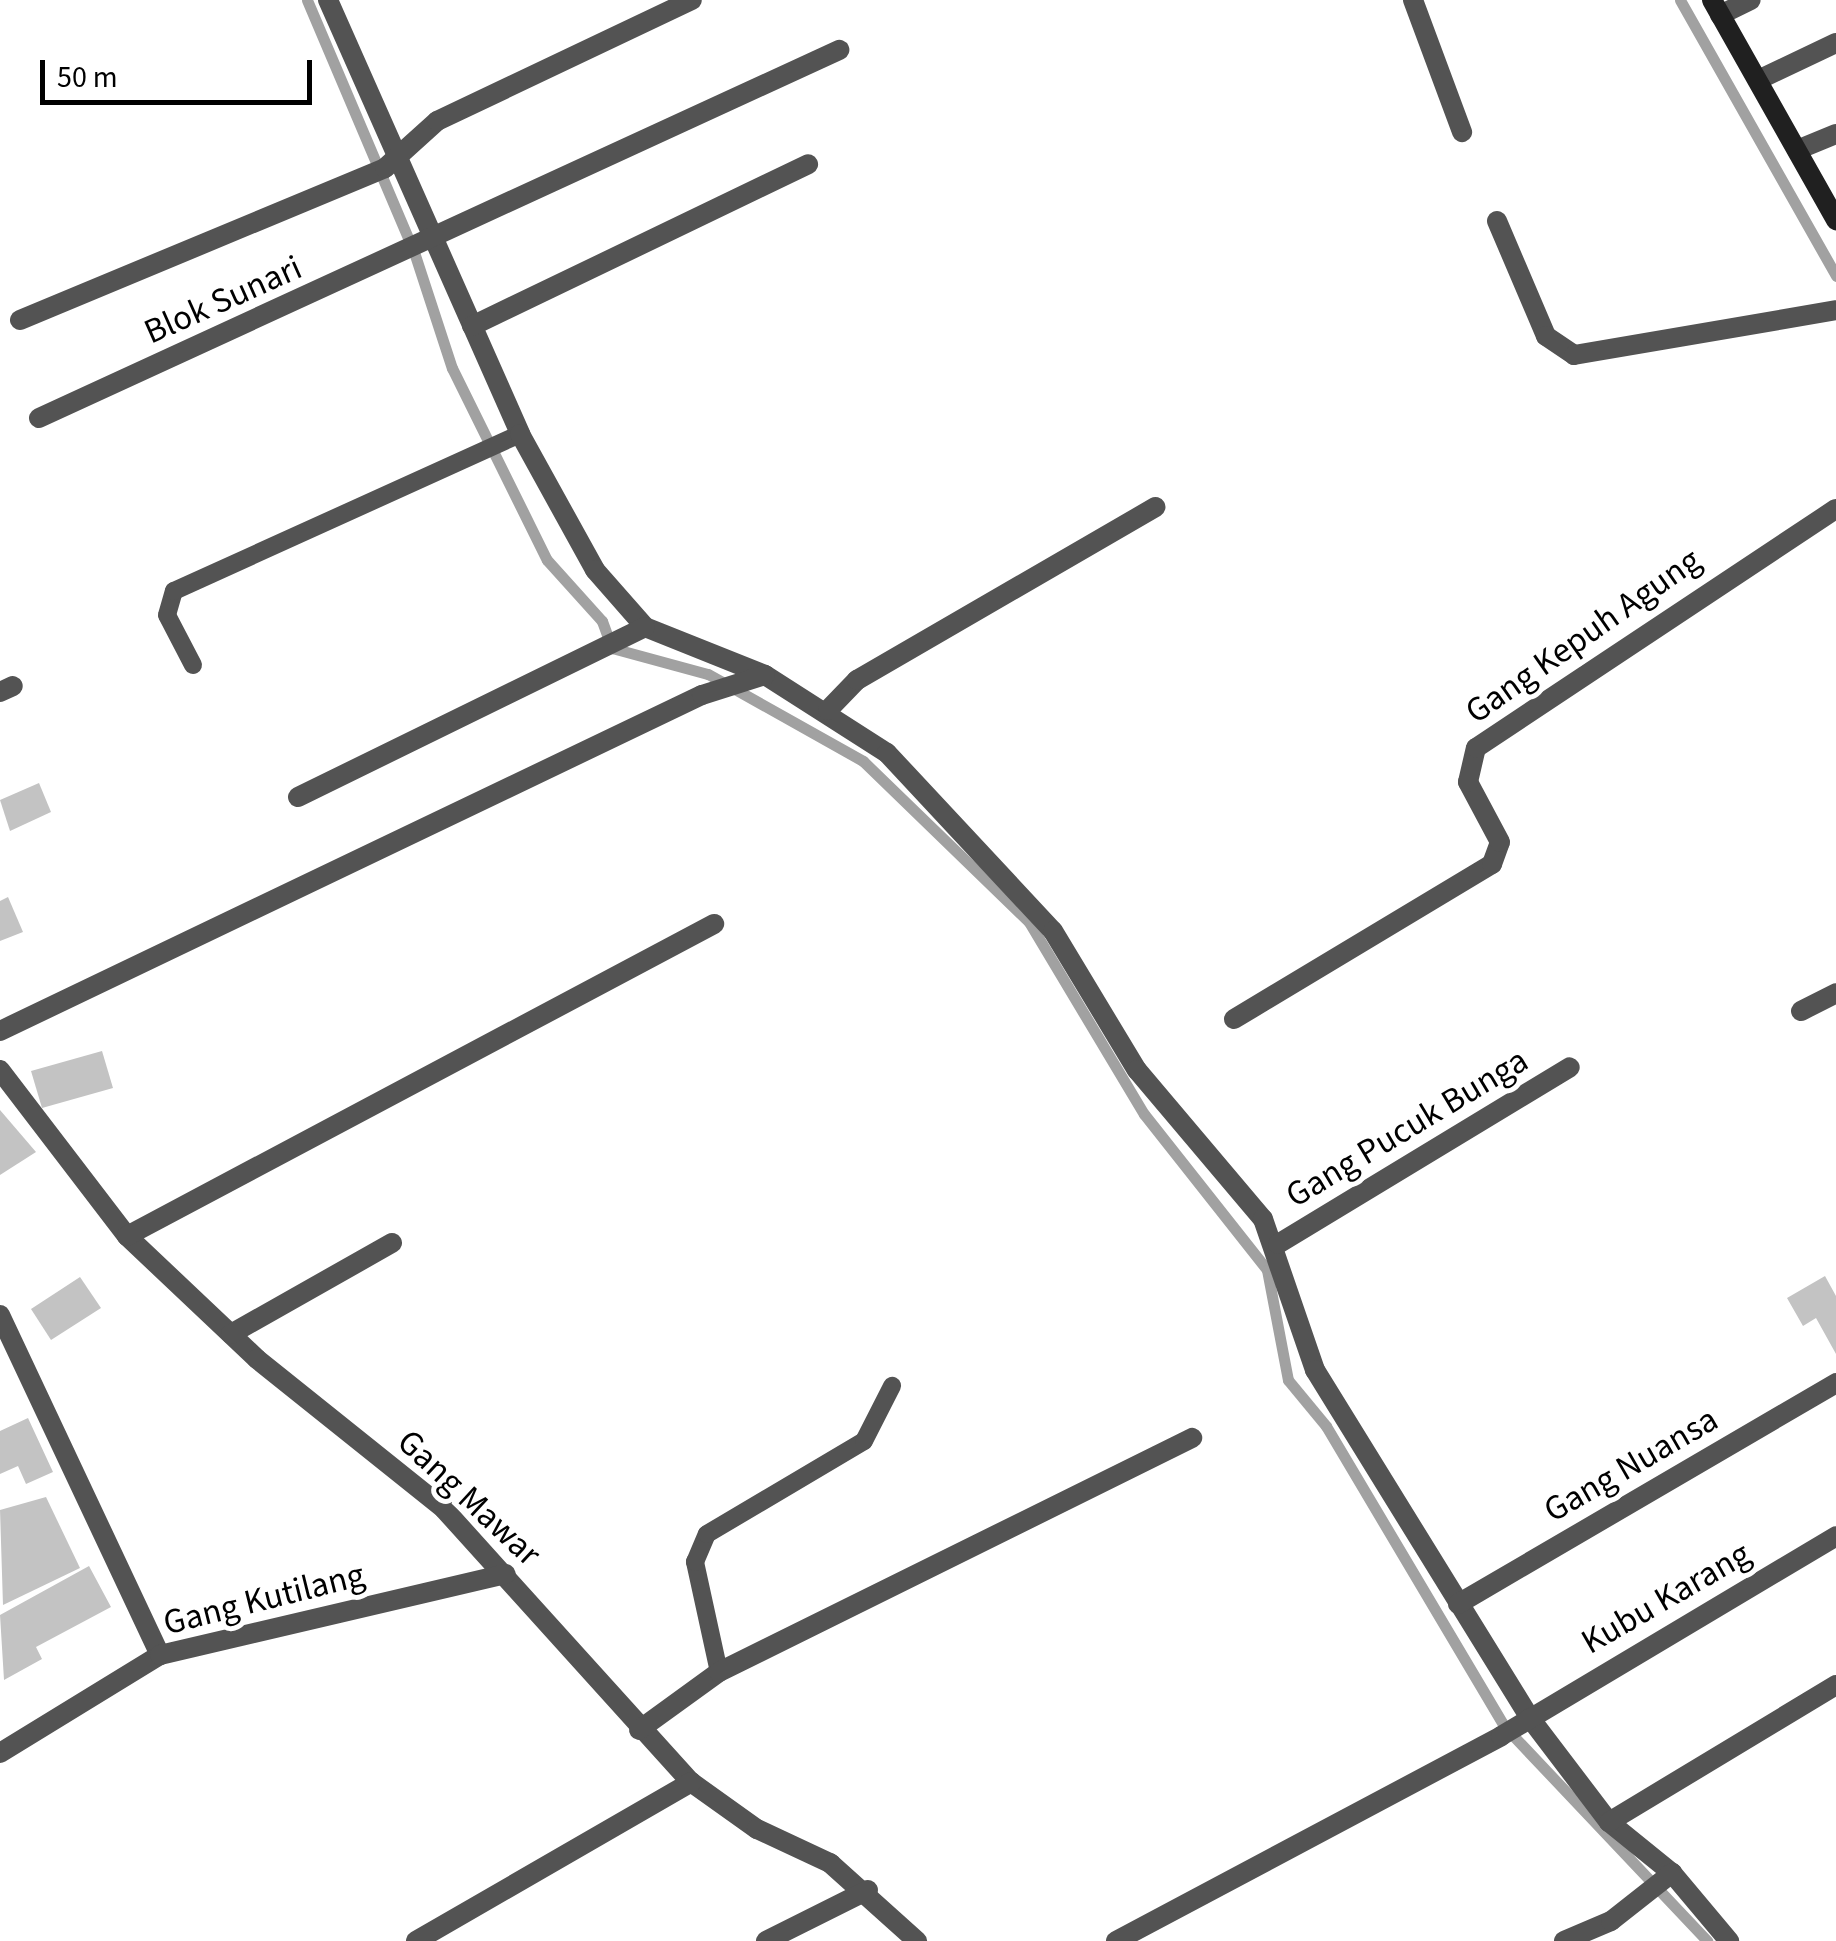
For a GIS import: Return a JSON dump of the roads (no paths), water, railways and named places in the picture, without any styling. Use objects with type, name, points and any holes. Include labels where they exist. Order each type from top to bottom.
[{"type":"street","points":[[328,0],[382,169],[418,248],[472,326],[510,438],[595,570],[645,627],[765,675],[828,710],[886,753],[1053,931],[1137,1070],[1278,1244],[1294,1325],[1315,1370],[1458,1604],[1516,1727],[1609,1822],[1660,1884],[1729,1941]]},
{"type":"street","points":[[20,320],[382,169],[437,121],[692,0]]},
{"type":"street","points":[[1413,0],[1462,132]]},
{"type":"street","points":[[1751,0],[1716,8],[1836,220]]},
{"type":"street","points":[[1758,80],[1836,43]]},
{"type":"street","name":"Blok Sunari","points":[[39,418],[418,248],[839,50]]},
{"type":"street","points":[[1797,150],[1836,134]]},
{"type":"street","points":[[472,326],[808,164]]},
{"type":"street","points":[[1498,220],[1546,336],[1574,355],[1830,311]]},
{"type":"street","points":[[828,710],[857,680],[1156,506]]},
{"type":"street","name":"Gang Kepuh Agung","points":[[1234,1018],[1492,864],[1500,842],[1468,782],[1476,748],[1836,509]]},
{"type":"street","points":[[298,797],[645,627]]},
{"type":"street","points":[[0,1031],[708,693],[765,675]]},
{"type":"street","points":[[128,1236],[714,924]]},
{"type":"street","points":[[1801,1011],[1836,993]]},
{"type":"street","name":"Gang Pucuk Bunga","points":[[1278,1244],[1570,1067]]},
{"type":"street","name":"Gang Mawar","points":[[3,1079],[128,1236],[232,1334],[444,1509],[506,1574],[638,1730],[691,1782],[868,1890],[918,1941]]},
{"type":"street","points":[[232,1334],[392,1242]]},
{"type":"street","points":[[0,1315],[160,1656]]},
{"type":"street","name":"Gang Nuansa","points":[[1458,1604],[1836,1383]]},
{"type":"street","points":[[638,1730],[719,1672],[1192,1438]]},
{"type":"street","name":"Kubu Karang","points":[[1116,1941],[1516,1727],[1836,1536]]},
{"type":"street","name":"Gang Kutilang","points":[[0,1753],[160,1656],[506,1574]]},
{"type":"street","points":[[1609,1822],[1836,1685]]},
{"type":"street","points":[[416,1941],[691,1782]]},
{"type":"street","points":[[1564,1941],[1660,1884]]},
{"type":"street","points":[[766,1941],[868,1890]]},
{"type":"lane","points":[[193,665],[167,614],[174,591],[510,438]]},
{"type":"lane","points":[[719,1672],[695,1562],[708,1534],[864,1442],[892,1386]]},
{"type":"waterway","points":[[307,0],[414,252],[452,368],[547,560],[602,621],[612,648],[708,674],[863,761],[1029,922],[1144,1114],[1267,1270],[1288,1380],[1326,1426],[1504,1726],[1707,1941]]},
{"type":"waterway","points":[[1680,0],[1836,276]]}]
